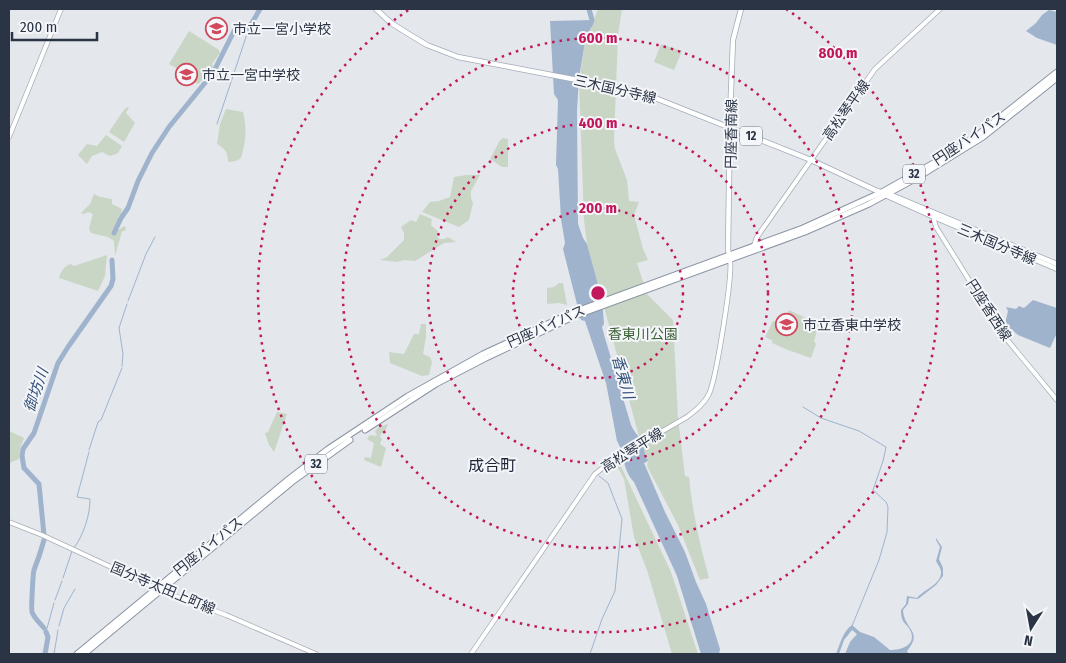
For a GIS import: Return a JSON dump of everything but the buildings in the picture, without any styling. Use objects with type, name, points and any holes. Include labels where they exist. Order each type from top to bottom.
[{"type":"highway","name":"円座バイパス","points":[[885,194],[980,133],[1057,72]]},
{"type":"highway","name":"円座バイパス","points":[[77,654],[292,482],[357,434],[436,384],[575,314],[730,257],[885,194],[948,160],[983,137],[1057,78]]},
{"type":"highway","name":"円座バイパス","points":[[84,654],[159,589]]},
{"type":"main road","points":[[9,137],[61,9]]},
{"type":"main road","name":"三木国分寺線","points":[[376,9],[391,23],[444,52],[470,60],[617,87],[653,96],[811,160],[935,215],[1057,264]]},
{"type":"main road","name":"円座香南線","points":[[730,257],[730,128],[734,40],[741,9]]},
{"type":"main road","name":"高松琴平線","points":[[753,248],[811,160],[875,69],[940,9]]},
{"type":"main road","name":"三木国分寺線","points":[[935,215],[1057,269]]},
{"type":"main road","name":"円座香西線","points":[[935,215],[936,227],[1004,336],[1057,400]]},
{"type":"main road","name":"高松琴平線","points":[[471,654],[595,474],[614,459],[682,420],[697,409],[706,399],[711,388],[730,279],[730,257]]},
{"type":"main road","name":"国分寺太田上町線","points":[[9,522],[42,535],[159,589],[226,615],[316,654]]},
{"type":"green space","name":"香東川公園","points":[[598,9],[622,9],[618,35],[615,149],[627,180],[629,201],[639,202],[634,215],[643,249],[648,260],[637,263],[647,294],[673,320],[678,418],[685,476],[689,477],[697,528],[709,578],[700,580],[678,525],[647,466],[648,461],[644,455],[587,244],[584,220],[579,83],[585,42]]},
{"type":"green space","points":[[189,31],[219,50],[220,53],[212,64],[211,71],[198,84],[181,76],[182,71],[169,64]]},
{"type":"green space","points":[[661,44],[682,51],[674,70],[654,62]]},
{"type":"green space","points":[[127,107],[129,107],[126,113],[135,123],[124,142],[109,132]]},
{"type":"green space","points":[[226,109],[243,112],[245,129],[245,141],[241,158],[228,162],[225,151],[217,144],[220,124]]},
{"type":"green space","points":[[106,135],[122,146],[118,153],[110,156],[102,152],[92,156],[87,164],[78,155],[87,144],[97,146]]},
{"type":"green space","points":[[503,138],[508,139],[508,167],[502,167],[490,159]]},
{"type":"green space","points":[[480,175],[471,191],[473,203],[469,220],[459,227],[422,212],[430,202],[450,197],[454,177]]},
{"type":"green space","points":[[94,194],[112,199],[112,204],[122,209],[120,216],[117,216],[120,218],[115,231],[124,226],[126,228],[125,231],[122,231],[115,256],[114,241],[108,237],[91,233],[89,228],[93,214],[88,212],[81,213],[90,204]]},
{"type":"green space","points":[[420,214],[432,219],[431,225],[438,231],[437,236],[439,239],[448,237],[456,242],[444,243],[415,261],[404,260],[397,262],[380,260],[387,257],[404,240],[404,233],[401,227],[411,220],[416,222]]},
{"type":"green space","points":[[107,255],[105,276],[98,291],[59,278],[63,269],[71,264],[74,266]]},
{"type":"green space","points":[[559,283],[563,283],[567,305],[559,303],[547,304],[547,288],[554,287]]},
{"type":"green space","points":[[789,310],[819,324],[814,341],[816,344],[811,358],[772,343],[773,341],[765,337],[773,321],[782,325]]},
{"type":"green space","points":[[421,324],[426,324],[423,354],[430,357],[432,362],[429,375],[422,376],[390,363],[389,352],[404,354],[414,334],[419,334]]},
{"type":"green space","points":[[277,412],[287,414],[274,452],[269,445],[265,433],[268,432]]},
{"type":"green space","points":[[388,424],[385,432],[380,437],[382,439],[380,444],[386,448],[381,467],[364,460],[365,457],[371,458],[374,443],[367,439],[370,435],[377,436],[375,431],[379,427]]},
{"type":"green space","points":[[9,431],[24,438],[20,448],[19,459],[9,463]]},
{"type":"green space","points":[[618,460],[671,572],[698,654],[672,654],[647,570],[634,537],[624,479],[615,462]]},
{"type":"water","points":[[1049,10],[1057,12],[1057,45],[1037,38],[1026,31]]},
{"type":"water","points":[[594,20],[585,42],[579,78],[577,111],[578,224],[587,244],[602,299],[604,324],[602,327],[631,425],[640,438],[648,461],[644,463],[685,552],[706,604],[720,649],[719,654],[701,654],[677,576],[634,482],[625,467],[617,441],[606,383],[585,321],[581,320],[563,249],[565,243],[561,219],[558,169],[556,165],[558,100],[554,94],[550,21]]},
{"type":"water","points":[[1033,300],[1057,308],[1057,333],[1050,348],[1018,335],[1005,324],[1008,311],[1006,307],[1016,309],[1019,306],[1024,308]]},
{"type":"water","points":[[936,538],[942,547],[939,559],[943,568],[943,576],[936,585],[918,599],[909,598],[908,604],[903,610],[904,617],[912,630],[914,639],[907,651],[908,653],[845,654],[850,642],[857,634],[852,630],[844,640],[839,654],[836,654],[844,634],[852,625],[860,632],[874,637],[890,650],[902,648],[909,644],[912,637],[911,632],[903,621],[901,610],[906,604],[907,596],[917,598],[939,580],[941,576],[936,561],[940,547]]},
{"type":"waterway","name":"御坊川","points":[[114,233],[128,208],[138,181],[152,153],[169,127],[213,73],[234,31],[238,28],[249,28],[260,9]]},
{"type":"waterway","name":"香東川","points":[[589,9],[592,20],[590,25]]},
{"type":"waterway","points":[[217,124],[249,28]]},
{"type":"waterway","points":[[128,301],[146,254],[155,237]]},
{"type":"waterway","name":"御坊川","points":[[44,535],[39,484],[24,468],[23,449],[34,433],[58,363],[111,286],[113,279],[112,260]]},
{"type":"waterway","points":[[122,366],[123,354],[119,328],[127,304]]},
{"type":"waterway","points":[[89,450],[98,422],[101,420],[122,368]]},
{"type":"waterway","points":[[803,407],[821,418],[859,431],[886,447],[873,490],[886,502],[888,507],[887,532],[879,560],[852,626]]},
{"type":"waterway","points":[[74,548],[86,524],[89,511],[90,499],[77,497],[89,452]]},
{"type":"waterway","points":[[590,654],[602,619],[615,591],[622,519],[608,483],[599,476]]},
{"type":"waterway","name":"御坊川","points":[[44,540],[34,570],[32,605],[33,614],[44,628]]},
{"type":"waterway","points":[[63,578],[72,551]]},
{"type":"waterway","points":[[55,600],[62,581]]},
{"type":"waterway","points":[[59,626],[64,608],[75,589]]},
{"type":"waterway","points":[[46,632],[54,603]]},
{"type":"waterway","points":[[54,654],[58,630]]},
{"type":"waterway","name":"御坊川","points":[[45,654],[48,637],[46,632]]},
{"type":"place","name":"市立一宮小学校","points":[[217,29]]},
{"type":"place","name":"市立一宮中学校","points":[[186,75]]},
{"type":"place","name":"市立香東中学校","points":[[787,325]]},
{"type":"district","name":"成合町","points":[[492,465]]}]
